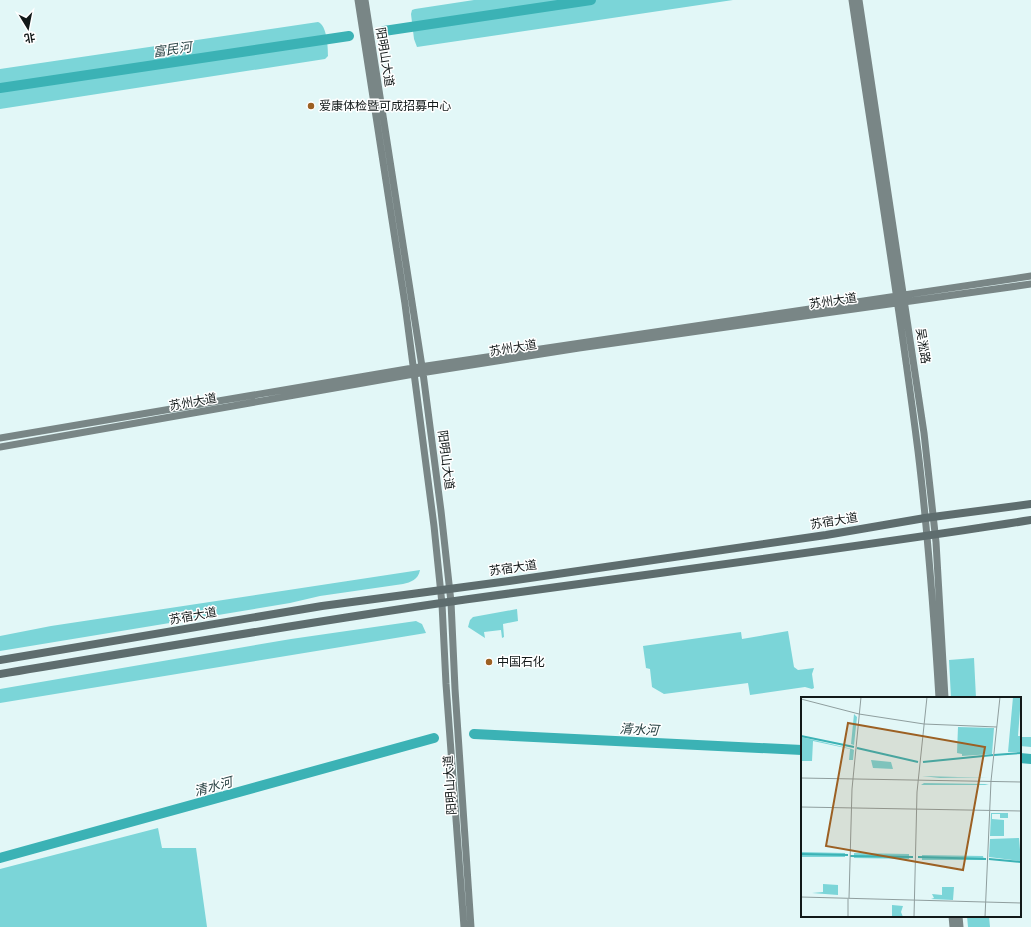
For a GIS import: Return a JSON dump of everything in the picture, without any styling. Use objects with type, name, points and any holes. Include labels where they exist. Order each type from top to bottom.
[{"type":"main road","name":"阳明山大道","points":[[358,0],[381,144],[433,519],[442,604],[446,684],[464,927]]},
{"type":"main road","name":"阳明山大道","points":[[365,0],[423,369],[450,588],[454,689],[470,927]]},
{"type":"main road","name":"吴淞路","points":[[852,0],[900,298],[924,433],[929,518],[945,697]]},
{"type":"main road","name":"吴淞路","points":[[859,0],[900,298]]},
{"type":"main road","name":"苏州大道","points":[[0,447],[423,369],[579,348],[1031,276]]},
{"type":"main road","name":"苏州大道","points":[[900,298],[1031,284]]},
{"type":"main road","name":"苏州大道","points":[[0,438],[413,371]]},
{"type":"main road","name":"苏宿大道","points":[[0,660],[322,606],[1031,504]]},
{"type":"main road","name":"苏宿大道","points":[[0,674],[278,627],[931,536],[1031,520]]},
{"type":"main road","name":"吴淞路","points":[[931,536],[939,697]]},
{"type":"main road","points":[[952,917],[953,927]]},
{"type":"main road","points":[[959,917],[960,927]]},
{"type":"shaded area","points":[[474,0],[733,0],[417,47],[414,39],[411,14],[412,10]]},
{"type":"shaded area","points":[[318,22],[321,24],[325,32],[328,47],[328,56],[325,59],[0,109],[0,69]]},
{"type":"shaded area","points":[[420,570],[416,578],[403,584],[320,596],[290,603],[0,651],[0,636],[51,626]]},
{"type":"shaded area","points":[[517,609],[518,621],[503,624],[504,637],[502,638],[501,630],[484,632],[485,638],[468,627],[470,620],[473,617]]},
{"type":"shaded area","points":[[416,621],[422,624],[426,633],[0,703],[0,689],[291,639]]},
{"type":"shaded area","points":[[788,631],[794,667],[798,670],[814,668],[812,674],[814,688],[812,689],[805,687],[750,695],[748,683],[664,694],[652,687],[650,669],[646,668],[643,646],[741,632],[742,639]]},
{"type":"shaded area","points":[[974,658],[976,697],[951,697],[949,660]]},
{"type":"shaded area","points":[[1021,737],[1031,737],[1031,747],[1021,746]]},
{"type":"shaded area","points":[[158,828],[162,848],[196,848],[207,927],[0,927],[0,869]]},
{"type":"shaded area","points":[[967,917],[989,917],[990,927],[968,927]]},
{"type":"waterway","name":"富民河","points":[[384,31],[591,0]]},
{"type":"waterway","name":"富民河","points":[[0,88],[349,36]]},
{"type":"waterway","name":"清水河","points":[[474,734],[801,750]]},
{"type":"waterway","name":"清水河","points":[[0,858],[434,738]]},
{"type":"waterway","name":"清水河","points":[[1021,758],[1031,759]]},
{"type":"place","name":"爱康体检暨可成招募中心","points":[[311,106]]},
{"type":"place","name":"中国石化","points":[[489,662]]}]
